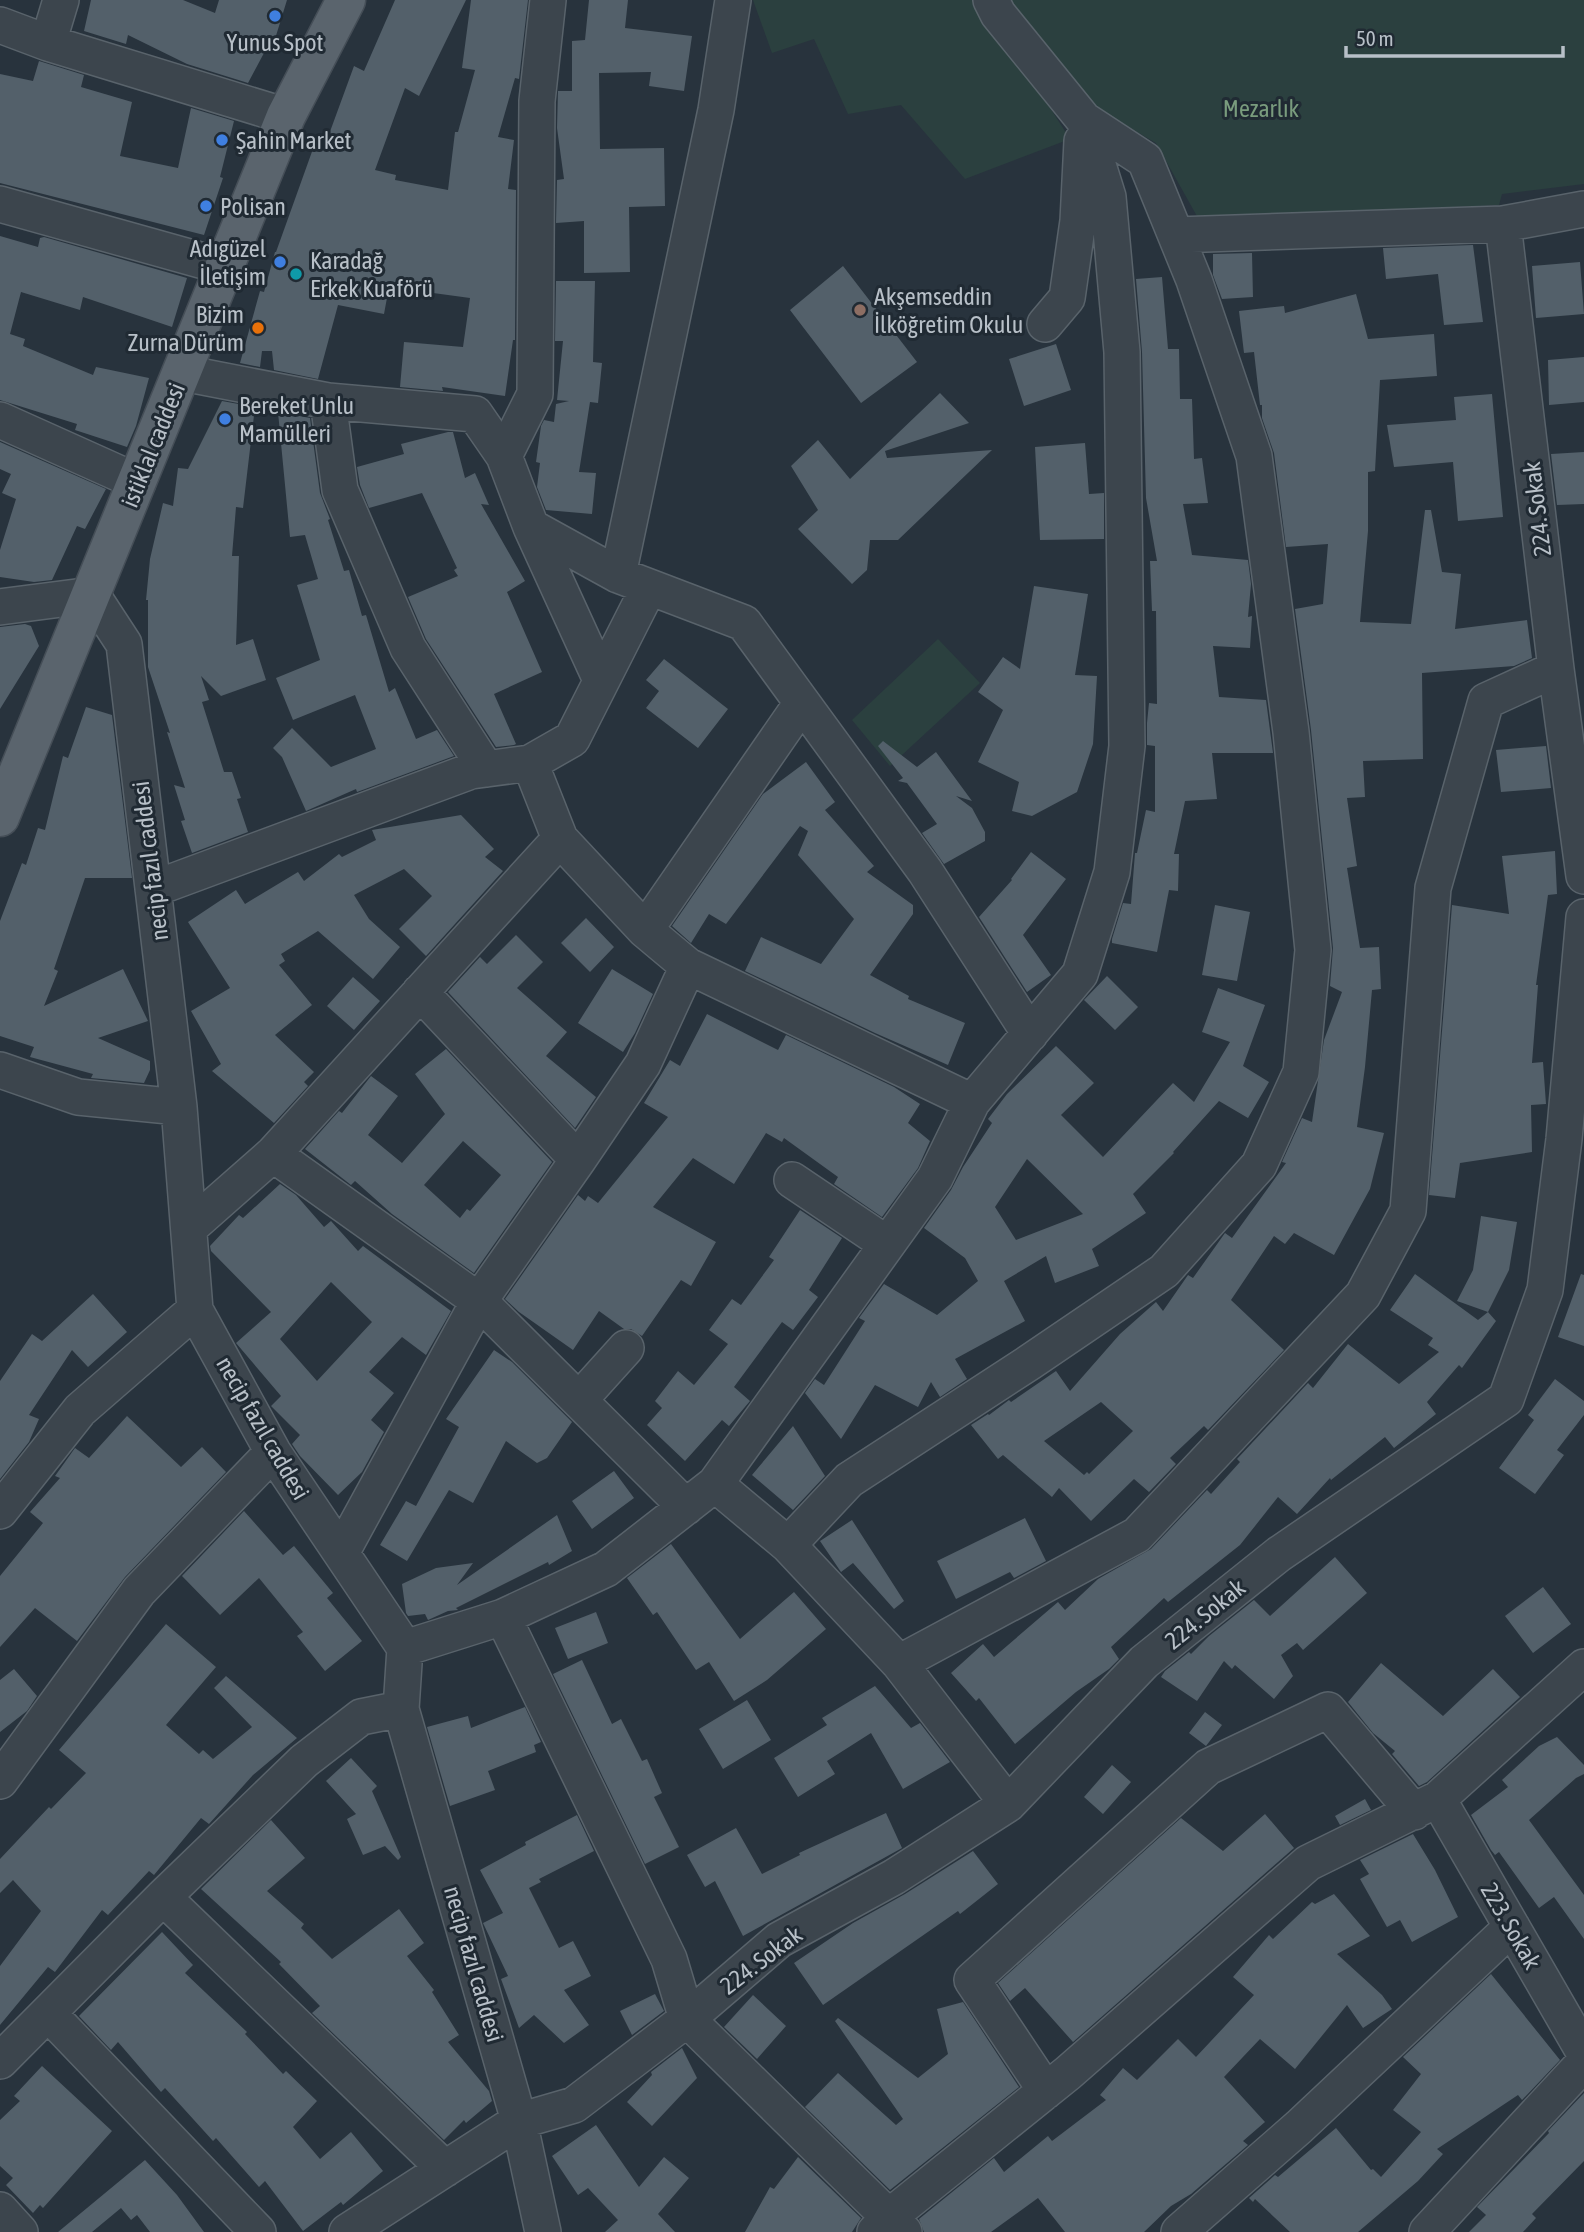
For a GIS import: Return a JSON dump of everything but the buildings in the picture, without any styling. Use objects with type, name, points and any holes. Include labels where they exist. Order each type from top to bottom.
[{"type":"main road","name":"istiklal caddesi","points":[[0,817],[286,116],[346,0]]},
{"type":"street","points":[[48,43],[61,0]]},
{"type":"street","points":[[504,456],[535,394],[537,101],[548,0]]},
{"type":"street","points":[[153,889],[471,771],[530,763],[572,738],[601,680],[634,581],[733,0]]},
{"type":"street","points":[[788,1545],[849,1480],[1164,1271],[1259,1165],[1301,1072],[1313,950],[1292,732],[1254,456],[1195,280],[1145,160],[1084,120],[998,14],[991,0]]},
{"type":"street","points":[[0,25],[48,43],[286,116]]},
{"type":"street","points":[[1045,324],[1067,298],[1078,221],[1084,120]]},
{"type":"street","points":[[405,1648],[503,1617],[606,1569],[715,1485],[935,1178],[972,1102],[1080,974],[1112,872],[1127,746],[1122,352],[1108,197],[1084,120]]},
{"type":"street","points":[[0,204],[225,267]]},
{"type":"street","points":[[1176,235],[1503,224],[1584,209]]},
{"type":"street","name":"224. Sokak","points":[[1503,224],[1556,669],[1584,876]]},
{"type":"street","points":[[183,373],[328,401],[475,414],[504,456],[531,527],[601,680]]},
{"type":"street","points":[[328,401],[340,490],[408,648],[486,769]]},
{"type":"street","points":[[0,420],[138,482]]},
{"type":"street","points":[[531,527],[634,581],[744,623],[925,871],[1030,1034]]},
{"type":"street","points":[[0,607],[92,595]]},
{"type":"street","name":"necip fazıl caddesi","points":[[92,595],[124,644],[179,1107],[195,1310],[273,1452],[405,1648],[401,1709],[519,2121],[543,2232]]},
{"type":"street","points":[[899,1663],[1137,1535],[1363,1295],[1408,1211],[1433,888],[1486,701],[1556,669]]},
{"type":"street","points":[[645,930],[802,703]]},
{"type":"street","points":[[530,763],[560,839],[645,930],[688,966],[972,1102]]},
{"type":"street","points":[[189,1228],[273,1154],[560,839]]},
{"type":"street","name":"224. Sokak","points":[[347,2232],[519,2121],[574,2105],[687,2020],[779,1940],[894,1877],[1008,1804],[1144,1662],[1279,1555],[1506,1399],[1545,1290],[1564,1139],[1584,916]]},
{"type":"street","points":[[341,1553],[479,1301],[642,1063],[688,966]]},
{"type":"street","points":[[420,992],[578,1160]]},
{"type":"street","points":[[0,1070],[78,1097],[179,1107]]},
{"type":"street","points":[[273,1154],[479,1301],[686,1507]]},
{"type":"street","points":[[792,1180],[887,1244]]},
{"type":"street","points":[[0,1511],[80,1410],[195,1310]]},
{"type":"street","points":[[580,1399],[626,1348]]},
{"type":"street","points":[[0,1781],[139,1591],[273,1452]]},
{"type":"street","points":[[715,1485],[788,1545],[899,1663],[1008,1804]]},
{"type":"street","points":[[503,1617],[669,1959],[687,2020],[889,2227],[1308,1863],[1426,1806],[1584,1667]]},
{"type":"street","points":[[0,2062],[163,1897],[314,1754],[361,1717],[401,1709]]},
{"type":"street","name":"223. Sokak","points":[[1046,2091],[972,1980],[1208,1767],[1328,1710],[1426,1806],[1512,1927],[1584,2052]]},
{"type":"street","points":[[163,1897],[445,2169]]},
{"type":"street","points":[[1180,2232],[1299,2127],[1512,1927]]},
{"type":"street","points":[[48,2013],[258,2232]]},
{"type":"street","points":[[1427,2232],[1584,2063]]},
{"type":"street","points":[[0,2210],[20,2232]]},
{"type":"green space","points":[[753,0],[981,0],[1070,139],[965,179],[901,105],[848,114],[814,39],[772,53]]},
{"type":"green space","name":"Mezarlık","points":[[1003,0],[1584,0],[1584,184],[1502,194],[1499,205],[1198,218],[1156,143],[1075,96]]},
{"type":"green space","points":[[938,639],[980,683],[890,766],[852,720]]},
{"type":"place","name":"Yunus Spot","points":[[275,16]]},
{"type":"place","name":"Şahin Market","points":[[222,140]]},
{"type":"place","name":"Polisan","points":[[206,206]]},
{"type":"place","name":"Adıgüzel İletişim","points":[[280,262]]},
{"type":"place","name":"Karadağ Erkek Kuaförü","points":[[296,274]]},
{"type":"place","name":"Akşemseddin İlköğretim Okulu","points":[[860,310]]},
{"type":"place","name":"Bizim Zurna Dürüm","points":[[258,328]]},
{"type":"place","name":"Bereket Unlu Mamülleri","points":[[225,419]]}]
